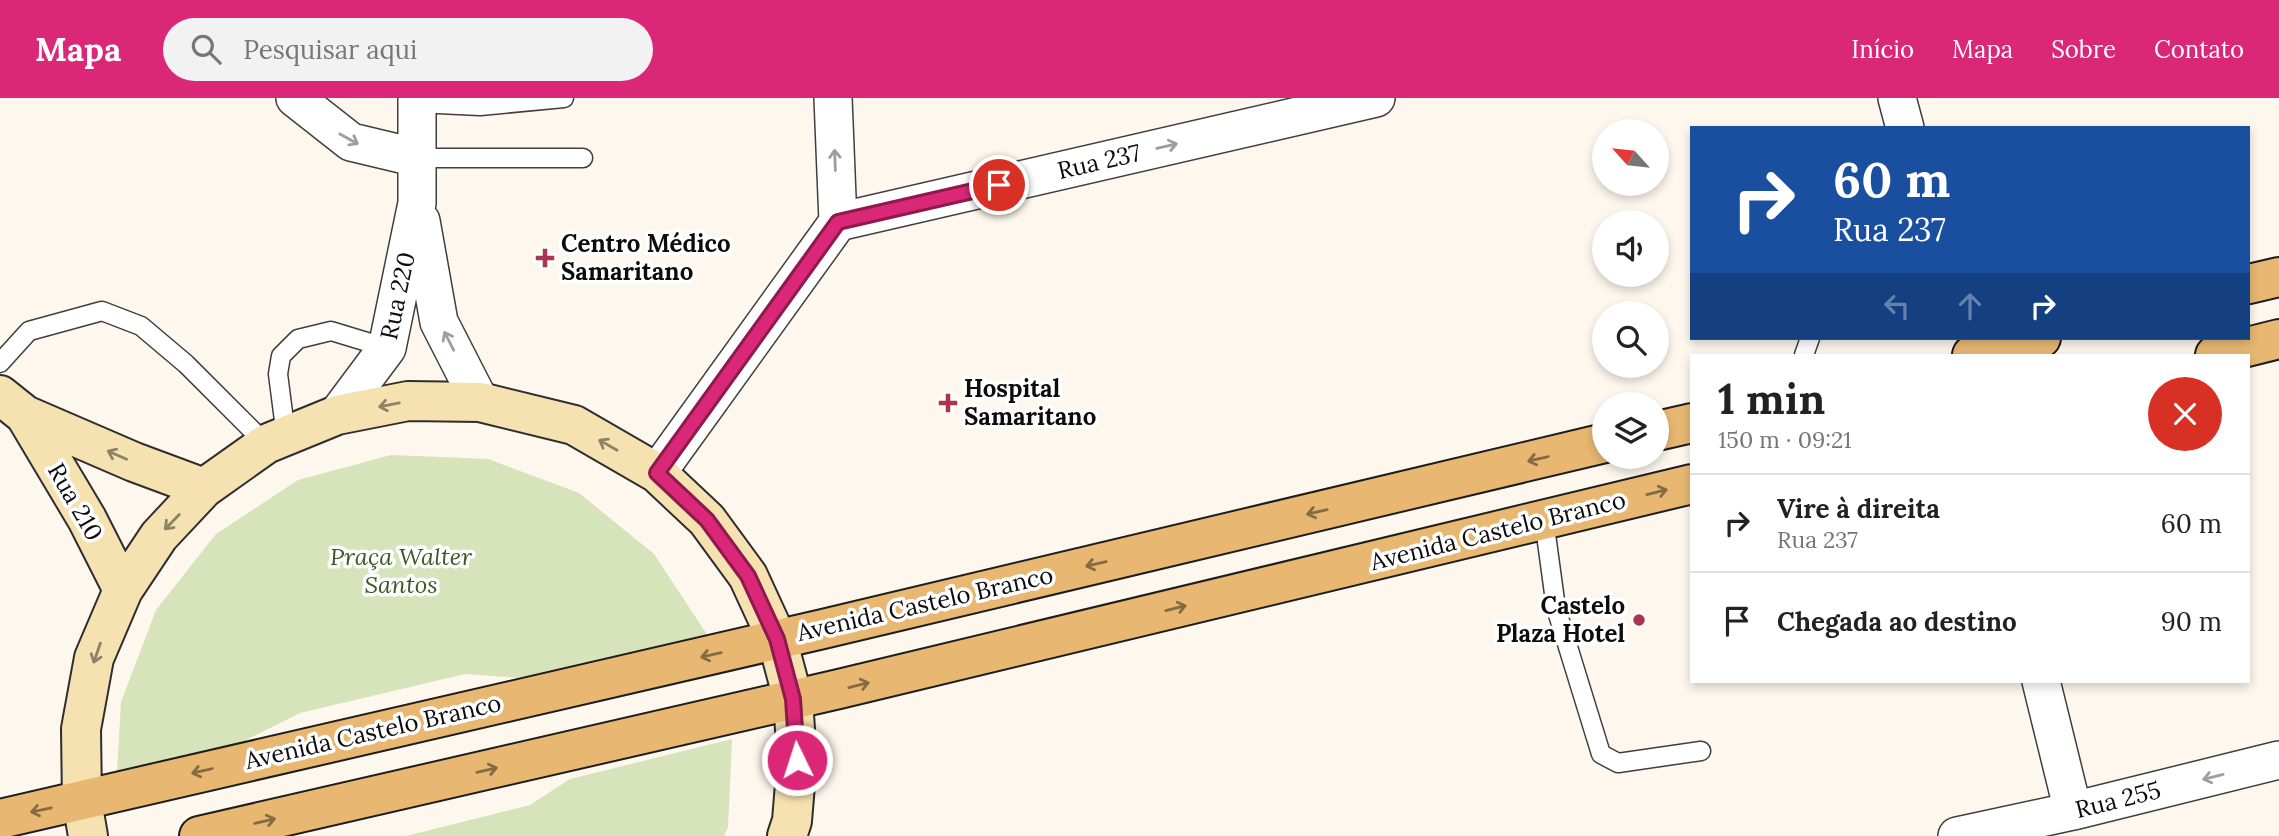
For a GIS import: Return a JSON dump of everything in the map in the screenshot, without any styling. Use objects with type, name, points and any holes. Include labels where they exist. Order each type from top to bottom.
[{"type":"main road","points":[[2250,284],[2279,276]]},
{"type":"main road","points":[[2219,354],[2279,339]]},
{"type":"main road","points":[[1976,354],[2032,340]]},
{"type":"main road","points":[[1669,428],[1690,423]]},
{"type":"main road","name":"Avenida Castelo Branco","points":[[0,819],[85,819],[134,787],[777,639],[1592,446]]},
{"type":"main road","name":"Avenida Castelo Branco","points":[[199,836],[793,699],[1690,484]]},
{"type":"street","points":[[295,98],[351,142],[418,158]]},
{"type":"street","points":[[657,473],[838,222],[833,98]]},
{"type":"street","name":"Rua 237","points":[[838,222],[1376,98]]},
{"type":"street","points":[[1897,98],[1904,126]]},
{"type":"street","name":"Rua 220","points":[[417,100],[418,203],[439,322],[480,402]]},
{"type":"street","name":"Rua 220","points":[[337,415],[387,348],[418,203]]},
{"type":"street","points":[[85,819],[81,729],[94,658],[123,590],[159,536],[204,488],[276,440],[337,415],[408,401],[480,402],[574,425],[657,473],[707,520],[748,576],[777,639],[793,699],[797,760],[792,821],[788,836]]},
{"type":"street","name":"Rua 210","points":[[12,405],[134,463],[204,488]]},
{"type":"street","name":"Rua 210","points":[[12,405],[87,519],[123,590]]},
{"type":"street","points":[[2041,683],[2073,811]]},
{"type":"street","name":"Rua 255","points":[[1957,836],[2073,811],[2279,760]]},
{"type":"lane","points":[[417,100],[480,106],[564,98]]},
{"type":"lane","points":[[418,158],[583,158]]},
{"type":"lane","points":[[0,363],[29,331],[102,311],[141,326],[276,440]]},
{"type":"lane","points":[[276,440],[281,356],[298,339],[331,331],[387,348]]},
{"type":"lane","points":[[1544,520],[1556,608],[1601,754],[1618,763],[1701,751]]},
{"type":"green space","name":"Praça Walter Santos","points":[[391,455],[488,459],[579,493],[654,554],[710,639],[534,679],[465,674],[300,713],[230,748],[117,773],[121,702],[156,610],[216,534],[298,480]]},
{"type":"green space","points":[[732,739],[728,827],[724,836],[406,836],[530,805],[570,779]]},
{"type":"place","name":"Centro Médico Samaritano","points":[[545,258]]},
{"type":"place","name":"Hospital Samaritano","points":[[948,403]]},
{"type":"place","name":"Castelo Plaza Hotel","points":[[1639,620]]},
{"type":"route","points":[[797,760],[793,699],[777,639],[748,576],[707,520],[657,473],[838,222],[999,185]]}]
